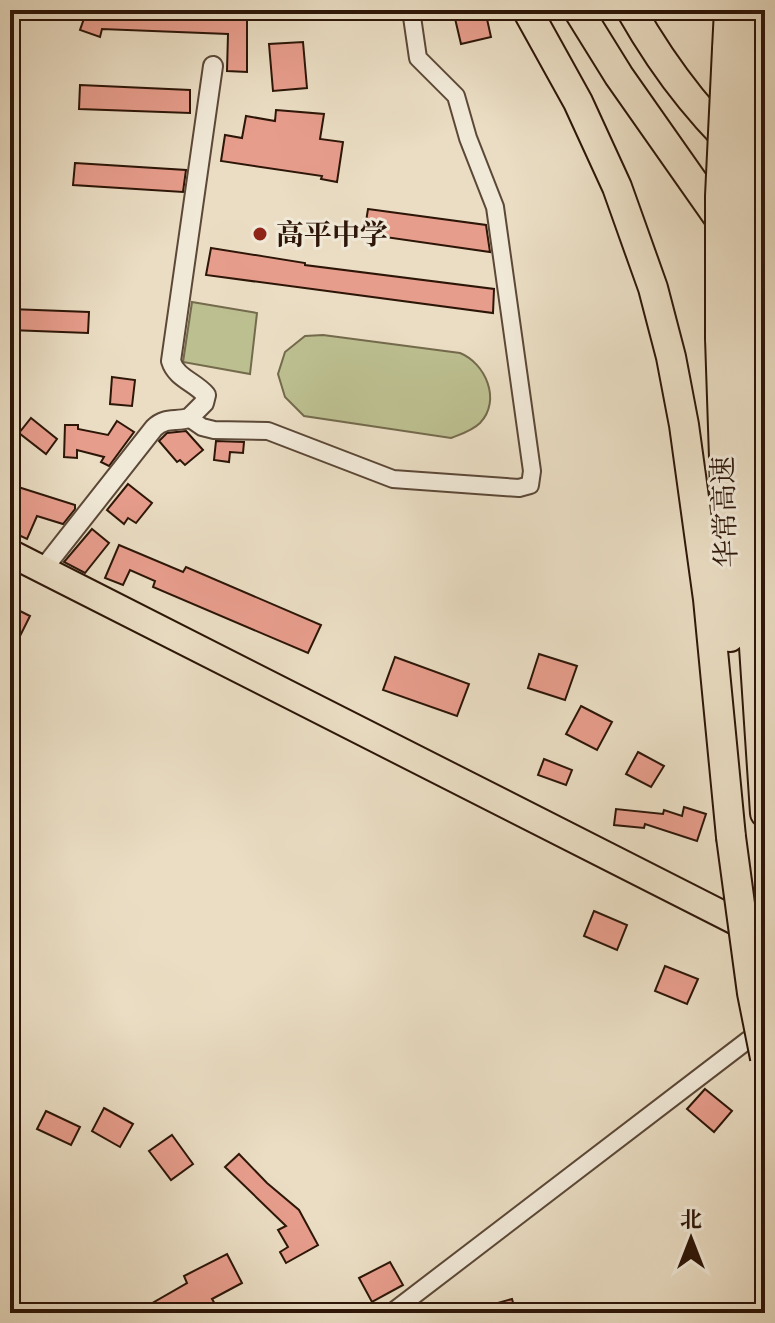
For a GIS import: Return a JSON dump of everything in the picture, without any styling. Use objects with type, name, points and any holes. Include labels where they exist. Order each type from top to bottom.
[{"type":"highway","points":[[527,10],[578,102],[617,187],[653,288],[671,357],[684,425],[706,584],[738,840],[752,993],[765,1058]]},
{"type":"highway","points":[[578,10],[619,76],[765,284]]},
{"type":"highway","points":[[631,10],[671,75],[700,113],[765,175]]},
{"type":"highway","points":[[728,10],[738,50]]},
{"type":"highway","name":"华常高速","points":[[753,10],[738,50],[743,197],[731,338],[726,577],[738,840],[765,1012]]},
{"type":"highway","name":"华常高速","points":[[731,338],[765,813]]},
{"type":"highway","points":[[10,553],[765,936]]},
{"type":"street","points":[[43,569],[154,428],[160,421],[170,419],[189,418],[202,427],[214,430],[268,431],[393,479],[519,488],[530,485],[532,471],[495,207],[468,138],[456,96],[418,58],[411,10]]},
{"type":"street","points":[[189,418],[204,403],[206,395],[177,373],[171,361],[213,66]]},
{"type":"street","points":[[391,1313],[748,1040],[765,1040]]},
{"type":"green space","points":[[192,302],[257,313],[250,374],[183,362]]},
{"type":"green space","points":[[323,335],[460,353],[477,365],[488,383],[490,404],[486,414],[474,428],[451,438],[304,416],[285,397],[278,374],[285,352],[305,336]]},
{"type":"building","points":[[87,10],[226,14],[226,19],[247,19],[247,72],[227,71],[228,34],[102,29],[100,37],[80,30]]},
{"type":"building","points":[[453,10],[485,10],[491,37],[461,44]]},
{"type":"building","points":[[303,42],[307,88],[273,91],[269,44]]},
{"type":"building","points":[[80,85],[190,90],[190,113],[79,109]]},
{"type":"building","points":[[276,110],[324,114],[320,139],[343,142],[337,182],[321,179],[322,176],[221,161],[225,135],[242,138],[246,116],[275,121]]},
{"type":"building","points":[[75,163],[186,170],[183,192],[73,185]]},
{"type":"building","points":[[368,209],[486,225],[490,252],[364,234]]},
{"type":"building","points":[[211,248],[305,265],[494,289],[493,313],[206,275]]},
{"type":"building","points":[[10,309],[89,312],[88,333],[10,330]]},
{"type":"building","points":[[112,377],[135,380],[132,406],[110,404]]},
{"type":"building","points":[[31,418],[57,439],[46,454],[19,433]]},
{"type":"building","points":[[117,421],[134,432],[109,466],[101,462],[104,457],[77,450],[77,458],[64,457],[65,425],[78,425],[78,429],[108,435]]},
{"type":"building","points":[[186,431],[203,450],[185,465],[180,460],[177,462],[159,441],[167,433]]},
{"type":"building","points":[[216,441],[244,442],[243,453],[230,452],[229,462],[214,460]]},
{"type":"building","points":[[128,484],[152,503],[136,523],[128,518],[124,524],[107,510]]},
{"type":"building","points":[[15,486],[75,505],[75,509],[63,524],[37,516],[27,539],[10,531],[10,505]]},
{"type":"building","points":[[92,529],[109,543],[85,573],[64,562]]},
{"type":"building","points":[[119,545],[183,572],[186,567],[321,625],[308,653],[153,587],[155,581],[130,570],[123,585],[105,578]]},
{"type":"building","points":[[10,606],[30,616],[10,656]]},
{"type":"building","points":[[539,654],[577,666],[565,700],[528,688]]},
{"type":"building","points":[[395,657],[469,684],[457,716],[383,690]]},
{"type":"building","points":[[581,706],[612,722],[597,750],[566,734]]},
{"type":"building","points":[[638,752],[664,766],[651,787],[626,774]]},
{"type":"building","points":[[544,759],[572,770],[566,785],[538,775]]},
{"type":"building","points":[[684,807],[706,814],[697,841],[645,824],[644,828],[614,825],[616,809],[663,814],[664,810],[682,816]]},
{"type":"building","points":[[594,911],[627,925],[617,950],[584,936]]},
{"type":"building","points":[[665,966],[698,979],[687,1004],[655,991]]},
{"type":"building","points":[[705,1089],[732,1111],[714,1132],[687,1109]]},
{"type":"building","points":[[104,1108],[133,1124],[120,1147],[92,1131]]},
{"type":"building","points":[[46,1111],[80,1127],[71,1145],[37,1129]]},
{"type":"building","points":[[172,1135],[193,1164],[171,1180],[149,1151]]},
{"type":"building","points":[[239,1154],[299,1210],[318,1245],[286,1263],[280,1252],[288,1247],[278,1230],[286,1226],[225,1167]]},
{"type":"building","points":[[227,1254],[242,1283],[212,1299],[215,1304],[196,1313],[135,1313],[187,1283],[184,1276]]},
{"type":"building","points":[[390,1262],[403,1285],[372,1302],[359,1278]]},
{"type":"building","points":[[512,1299],[516,1313],[473,1313],[473,1310]]},
{"type":"place","name":"高平中学","points":[[260,234]]}]
